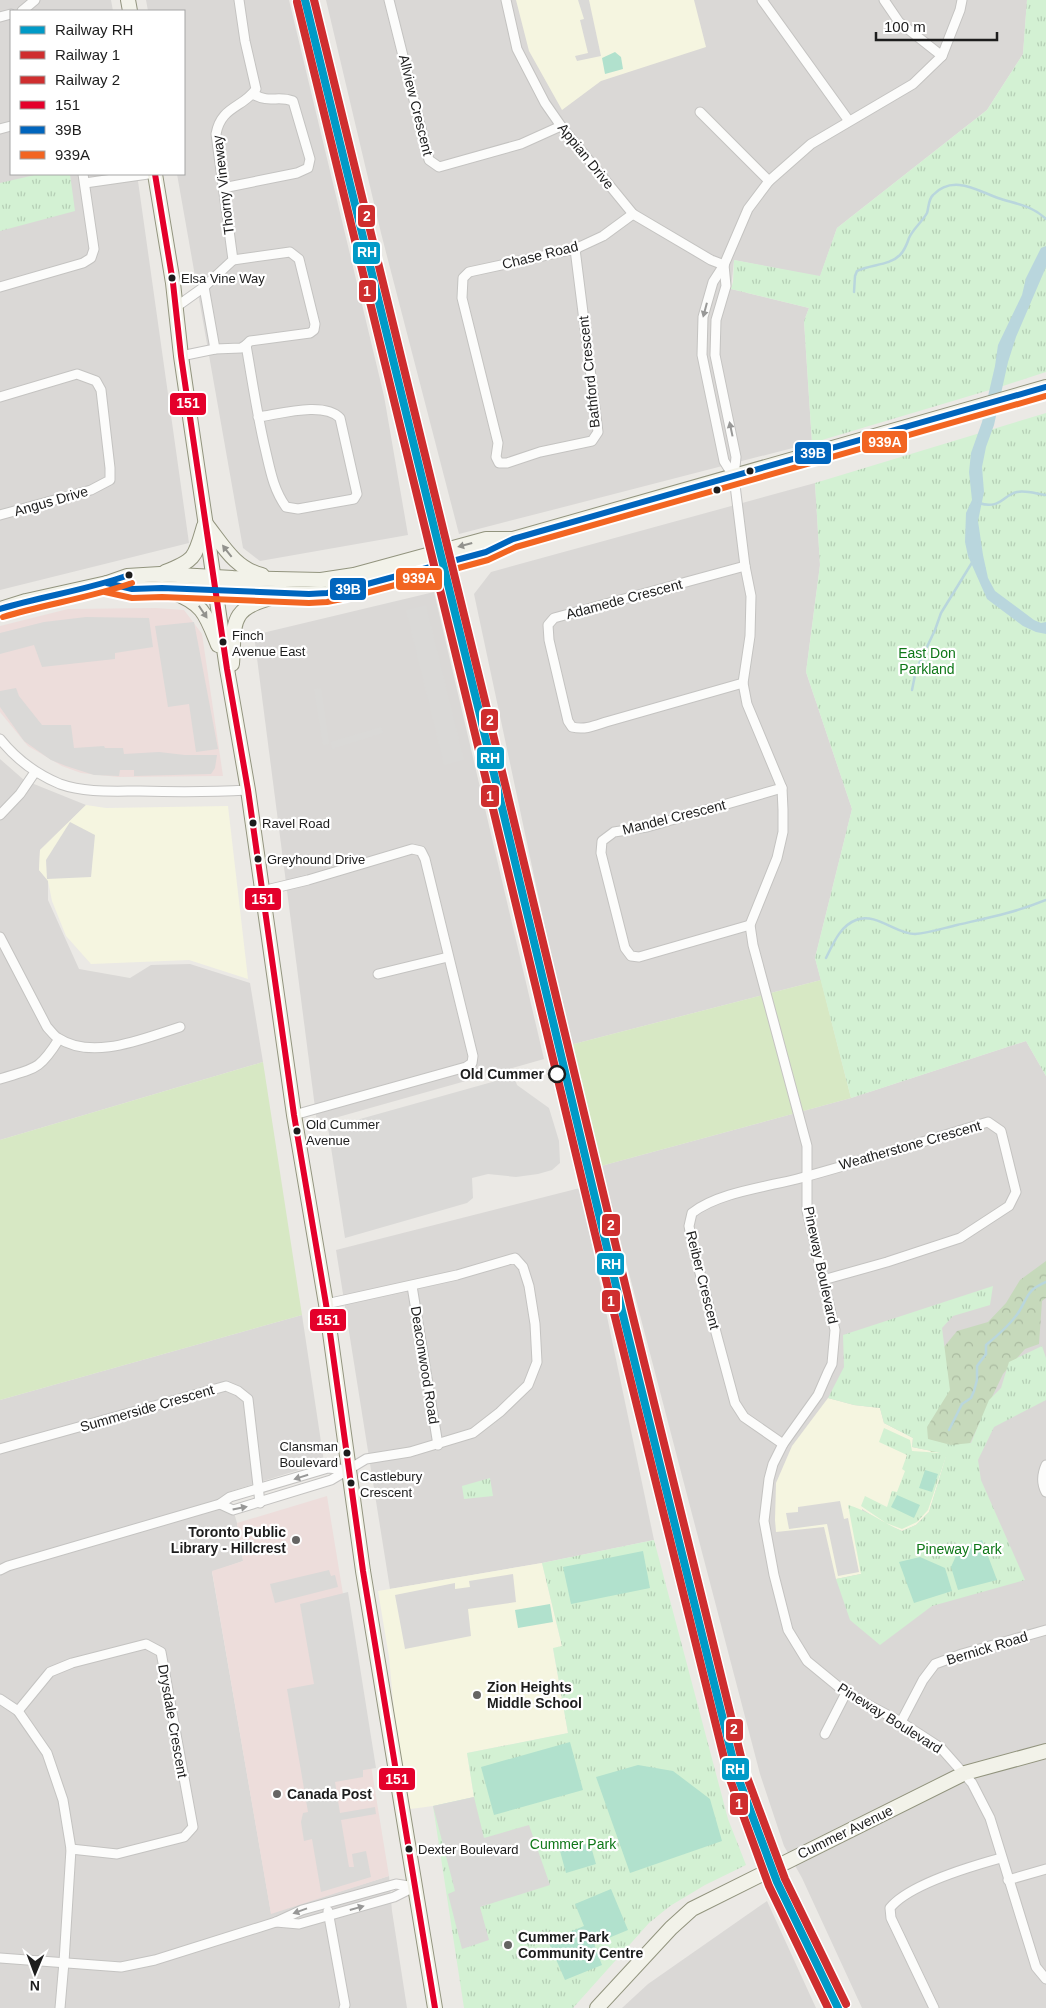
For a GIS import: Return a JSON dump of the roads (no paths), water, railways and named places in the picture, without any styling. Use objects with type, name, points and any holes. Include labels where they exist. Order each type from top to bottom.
[{"type":"main road","points":[[155,175],[176,307],[181,356],[214,584],[248,790],[294,1115],[326,1304],[348,1470],[435,2008]]},
{"type":"main road","points":[[0,609],[26,601],[107,584],[127,576],[160,574],[214,584],[293,594],[345,590],[486,552],[513,539],[1046,387]]},
{"type":"main road","points":[[160,574],[185,564],[195,556],[205,523]]},
{"type":"main road","points":[[205,523],[241,567],[256,574],[284,580]]},
{"type":"main road","points":[[107,584],[132,589],[284,580],[321,580],[354,575],[486,539],[513,539]]},
{"type":"main road","points":[[162,588],[187,598],[199,606],[209,622],[227,669]]},
{"type":"main road","points":[[230,687],[234,624],[237,617],[254,603],[293,594]]},
{"type":"main road","name":"Cummer Avenue","points":[[597,2008],[671,1928],[692,1909],[965,1773],[1046,1751]]},
{"type":"street","points":[[23,10],[34,0]]},
{"type":"street","points":[[223,188],[297,173],[308,168],[310,159],[293,101],[286,99],[263,100],[253,94],[256,89],[245,41],[239,0]]},
{"type":"street","name":"Allview Crescent","points":[[389,0],[429,160],[439,167],[521,144],[561,126]]},
{"type":"street","name":"Appian Drive","points":[[506,0],[517,49],[545,103],[561,126],[634,214],[711,260],[724,265]]},
{"type":"street","points":[[762,0],[849,121]]},
{"type":"street","points":[[884,0],[899,22],[942,56]]},
{"type":"street","points":[[734,477],[724,461],[702,355],[703,317],[713,282],[724,265],[748,209],[769,181],[811,144],[913,84],[942,56],[962,0]]},
{"type":"street","name":"Thorny Vineway","points":[[233,260],[216,134],[218,123],[232,107],[253,94]]},
{"type":"street","points":[[700,112],[769,181]]},
{"type":"street","points":[[0,287],[83,263],[91,258],[94,249],[83,175]]},
{"type":"street","points":[[85,184],[142,175]]},
{"type":"street","name":"Chase Road","points":[[470,272],[575,249],[603,236],[634,214]]},
{"type":"street","name":"Bathford Crescent","points":[[470,272],[464,278],[462,298],[498,443],[496,457],[499,463],[506,463],[540,452],[592,440],[598,432],[575,249]]},
{"type":"street","points":[[176,307],[204,286],[233,260],[290,252],[299,259],[315,324],[314,330],[310,333],[250,341],[242,348],[215,350],[181,356]]},
{"type":"street","points":[[724,265],[726,286],[716,320],[715,355],[736,457],[734,477],[744,566],[752,596],[750,636],[743,683],[747,704],[782,788],[783,832],[777,858],[750,925]]},
{"type":"street","points":[[204,286],[215,350]]},
{"type":"street","points":[[246,345],[258,417],[275,488],[286,506],[298,509],[354,499],[357,494],[340,418],[335,413],[315,409],[258,417]]},
{"type":"street","name":"Angus Drive","points":[[0,397],[77,374],[96,381],[101,390],[110,480],[92,490],[0,515]]},
{"type":"street","name":"Adamede Crescent","points":[[743,683],[592,727],[581,729],[572,727],[568,721],[548,625],[554,618],[744,566]]},
{"type":"street","points":[[0,739],[11,753],[35,772],[62,784],[98,791],[205,792],[248,790]]},
{"type":"street","points":[[0,815],[8,809],[35,772]]},
{"type":"street","name":"Mandel Crescent","points":[[750,925],[639,957],[631,956],[625,948],[601,854],[602,841],[614,832],[647,827],[782,788]]},
{"type":"street","points":[[262,891],[308,880],[412,849],[421,851],[425,859],[473,1056],[472,1063],[466,1067],[294,1115]]},
{"type":"street","name":"Pineway Boulevard","points":[[750,925],[753,944],[807,1146],[807,1211],[835,1330],[832,1364],[818,1395],[783,1444],[773,1464],[764,1521],[774,1575],[788,1630],[807,1661],[846,1693],[901,1722],[941,1748],[965,1773],[990,1818],[1036,1967],[1046,1979]]},
{"type":"street","points":[[0,937],[47,1027],[59,1038],[86,1048],[115,1047],[180,1027]]},
{"type":"street","points":[[378,974],[448,957]]},
{"type":"street","points":[[0,1079],[37,1068],[47,1058],[59,1038]]},
{"type":"street","name":"Weatherstone Crescent","points":[[807,1175],[988,1122],[1001,1131],[1016,1192],[1009,1206],[960,1238],[903,1258],[823,1280]]},
{"type":"street","name":"Reiber Crescent","points":[[783,1444],[744,1417],[734,1403],[689,1226],[692,1213],[702,1205],[758,1187],[807,1175]]},
{"type":"street","points":[[220,1504],[233,1510],[260,1503],[331,1480],[366,1459],[438,1445],[473,1433],[500,1412],[528,1386],[537,1362],[535,1324],[529,1286],[523,1267],[514,1258],[412,1286],[326,1304]]},
{"type":"street","name":"Deaconwood Road","points":[[412,1286],[438,1445]]},
{"type":"street","name":"Summerside Crescent","points":[[0,1449],[226,1386],[238,1391],[248,1399],[260,1503]]},
{"type":"street","points":[[1046,1465],[1042,1473],[1043,1486],[1046,1492]]},
{"type":"street","points":[[0,1570],[8,1566],[220,1504],[230,1497],[328,1468],[348,1470]]},
{"type":"street","name":"Bernick Road","points":[[901,1722],[923,1680],[935,1664],[962,1654],[1046,1630]]},
{"type":"street","name":"Drysdale Crescent","points":[[18,1711],[50,1672],[72,1663],[146,1644],[161,1652],[193,1827],[184,1837],[117,1854],[71,1849]]},
{"type":"street","points":[[825,1734],[846,1693]]},
{"type":"street","points":[[0,1699],[18,1711],[47,1753],[63,1800],[71,1849],[60,2008]]},
{"type":"street","points":[[934,2008],[891,1918],[890,1908],[896,1900],[906,1894],[960,1870],[1001,1858]]},
{"type":"street","points":[[1008,1880],[1046,1869]]},
{"type":"street","points":[[0,1958],[121,1967],[155,1960],[276,1922],[302,1910],[396,1884],[415,1887]]},
{"type":"street","points":[[276,1922],[299,1924],[394,1897],[415,1887]]},
{"type":"street","points":[[327,1904],[344,2008]]},
{"type":"water","points":[[1046,246],[1046,267],[1016,337],[1008,362],[994,425],[986,447],[982,467],[984,492],[978,521],[988,578],[995,591],[1034,620],[1041,623],[1046,622],[1046,634],[1023,626],[987,599],[968,556],[965,542],[966,513],[972,500],[969,472],[971,453],[982,422],[998,345],[1022,295],[1026,278],[1041,248]]},
{"type":"waterway","points":[[854,292],[857,271],[891,261],[900,255],[911,235],[927,213],[931,197],[941,189],[957,185],[974,188],[1029,208],[1046,219]]},
{"type":"waterway","points":[[979,503],[992,505],[1017,492],[1046,495]]},
{"type":"waterway","points":[[912,690],[916,670],[941,613],[973,561]]},
{"type":"waterway","points":[[826,958],[841,931],[850,923],[863,918],[878,921],[901,931],[915,934],[931,932],[1002,914],[1046,900]]},
{"type":"waterway","points":[[949,1430],[962,1404],[971,1398],[977,1380],[977,1366],[986,1354],[986,1345],[1013,1319],[1032,1290],[1046,1282]]},
{"type":"rail line","name":"RH","points":[[305,0],[479,711],[622,1311],[736,1772],[777,1882],[838,2008]]},
{"type":"rail line","name":"2","points":[[314,0],[744,1769],[785,1879],[846,2004]]},
{"type":"rail line","name":"1","points":[[297,2],[614,1313],[728,1774],[769,1886],[828,2008]]},
{"type":"place","name":"Elsa Vine Way","points":[[172,278]]},
{"type":"place","name":"Finch Avenue East","points":[[223,642]]},
{"type":"place","name":"Ravel Road","points":[[253,823]]},
{"type":"place","name":"Greyhound Drive","points":[[258,859]]},
{"type":"place","name":"Old Cummer","points":[[557,1074]]},
{"type":"place","name":"Old Cummer Avenue","points":[[297,1131]]},
{"type":"place","name":"Clansman Boulevard","points":[[347,1453]]},
{"type":"place","name":"Castlebury Crescent","points":[[351,1483]]},
{"type":"place","name":"Toronto Public Library - Hillcrest","points":[[296,1540]]},
{"type":"place","name":"Zion Heights Middle School","points":[[477,1695]]},
{"type":"place","name":"Canada Post","points":[[277,1794]]},
{"type":"place","name":"Dexter Boulevard","points":[[409,1849]]},
{"type":"place","name":"Cummer Park Community Centre","points":[[508,1945]]},
{"type":"park label","name":"East Don Parkland","points":[[927,662]]},
{"type":"park label","name":"Pineway Park","points":[[959,1549]]},
{"type":"park label","name":"Cummer Park","points":[[573,1844]]}]
